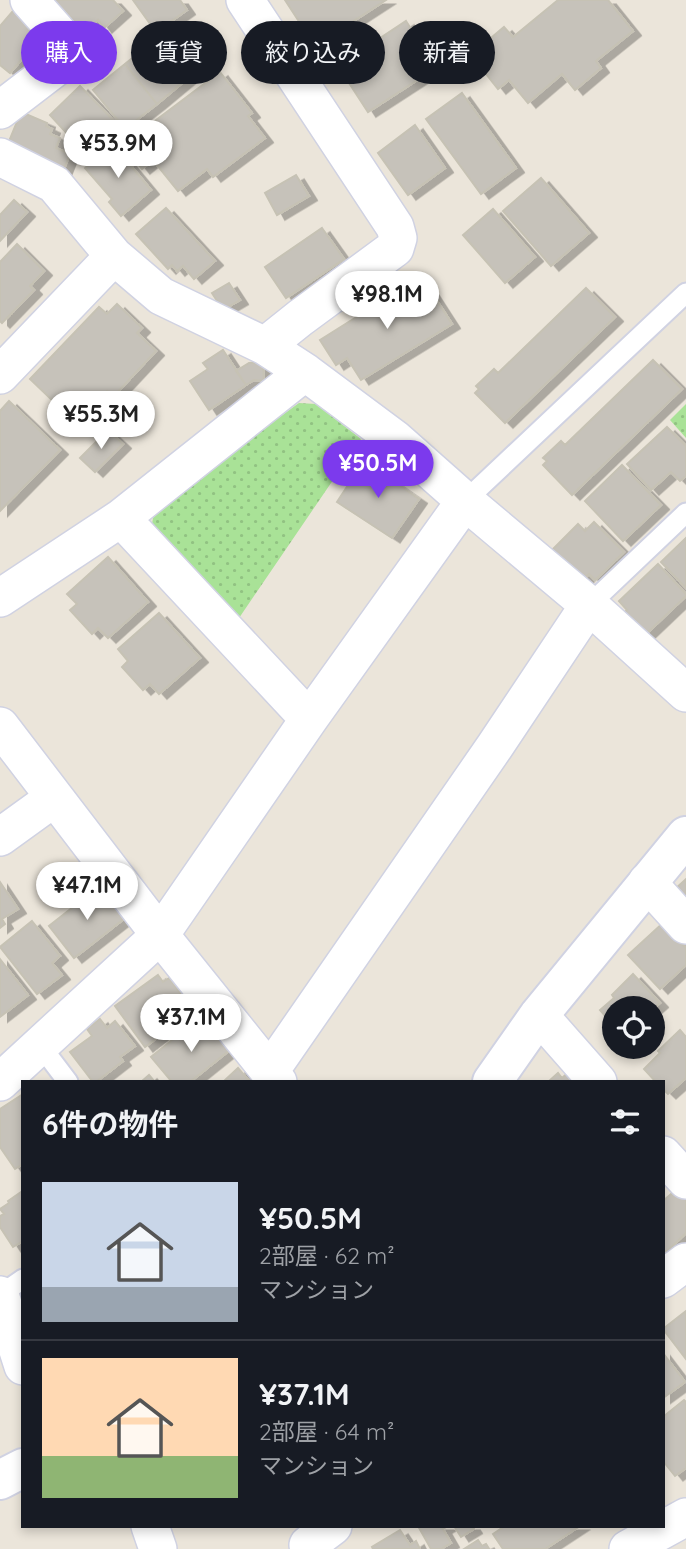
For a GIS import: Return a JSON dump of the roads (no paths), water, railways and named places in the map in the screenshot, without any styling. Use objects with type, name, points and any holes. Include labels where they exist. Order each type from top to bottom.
[{"type":"street","points":[[0,110],[68,58],[84,60],[29,0]]},
{"type":"street","points":[[244,0],[396,227],[398,238],[395,248],[265,346]]},
{"type":"street","points":[[0,158],[54,184],[114,257],[161,296],[265,346],[305,372],[395,439],[589,605],[686,693]]},
{"type":"street","points":[[0,375],[114,257]]},
{"type":"street","points":[[0,598],[121,518],[305,372]]},
{"type":"street","points":[[0,1082],[160,935],[309,719],[465,501]]},
{"type":"street","points":[[121,518],[309,719]]},
{"type":"street","points":[[0,726],[160,935],[274,1076],[589,605]]},
{"type":"street","points":[[0,837],[54,797]]},
{"type":"street","points":[[493,1080],[539,1015],[686,836]]},
{"type":"street","points":[[647,882],[686,925]]},
{"type":"street","points":[[539,1015],[596,1080]]},
{"type":"street","points":[[665,1156],[686,1180]]},
{"type":"street","points":[[665,1278],[686,1262]]},
{"type":"street","points":[[0,1295],[21,1360]]},
{"type":"street","points":[[0,1480],[21,1469]]},
{"type":"street","points":[[628,1549],[686,1517]]},
{"type":"street","points":[[151,1528],[158,1549]]},
{"type":"lane","points":[[465,501],[686,293]]},
{"type":"lane","points":[[589,605],[686,513]]},
{"type":"lane","points":[[40,1045],[66,1080]]},
{"type":"lane","points":[[0,1295],[21,1280]]}]
